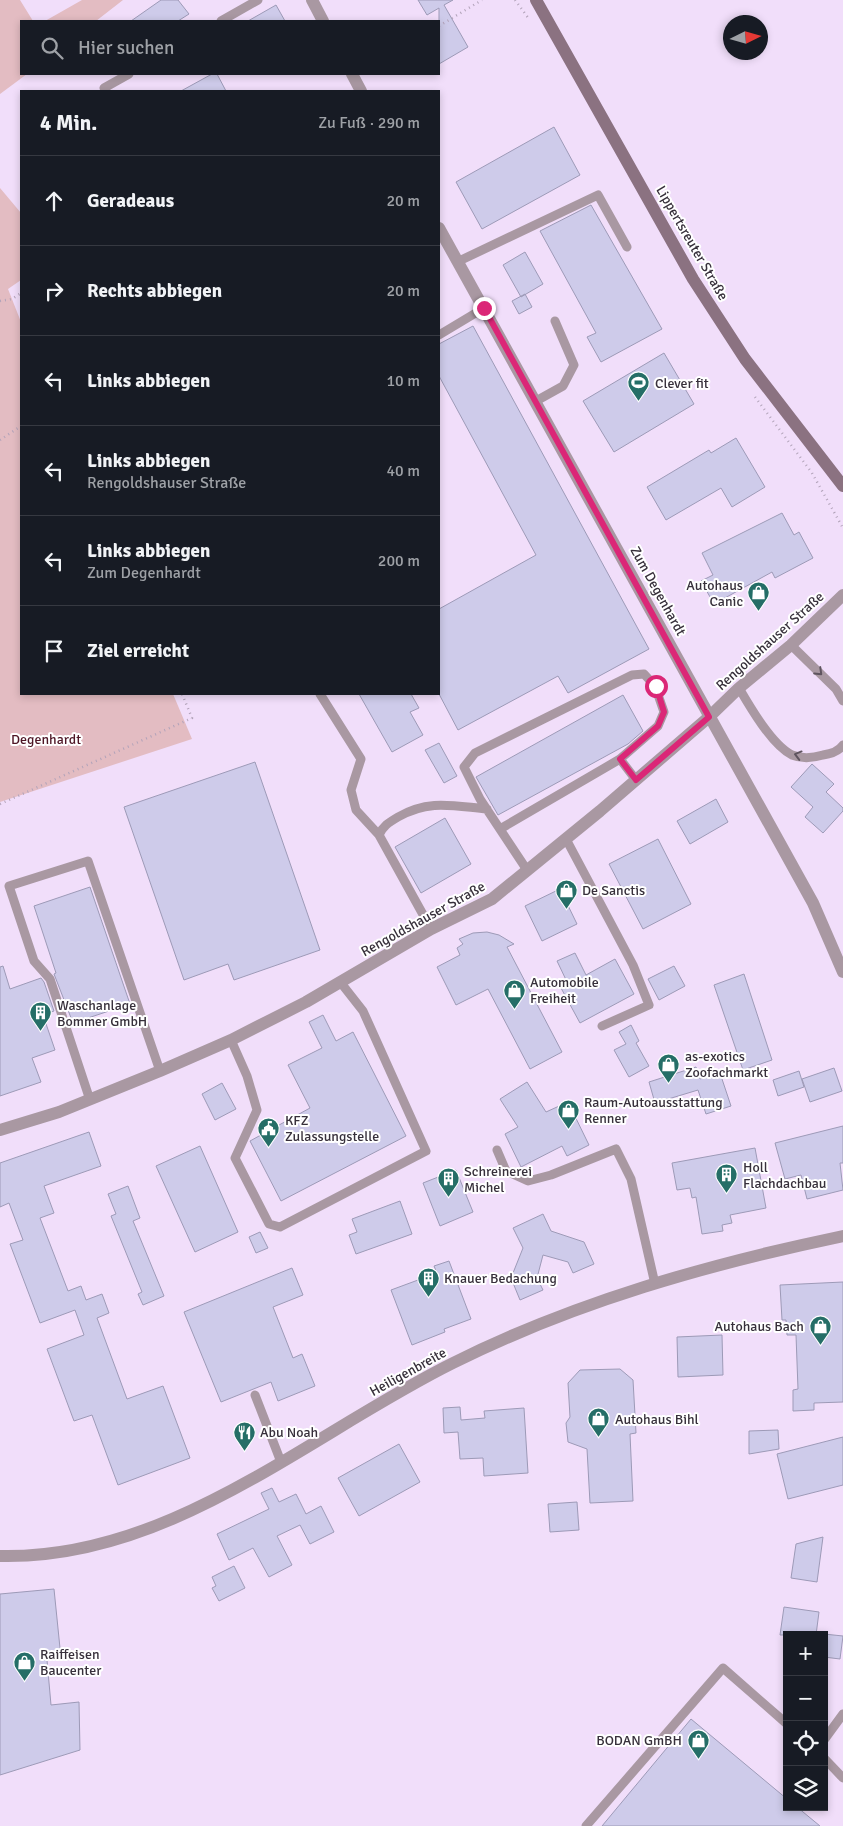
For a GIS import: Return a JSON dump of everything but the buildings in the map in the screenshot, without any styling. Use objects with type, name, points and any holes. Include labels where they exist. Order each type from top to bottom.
[{"type":"main road","name":"Lippertsreuter Straße","points":[[536,0],[693,279],[746,359],[843,486]]},
{"type":"main road","points":[[812,446],[843,471]]},
{"type":"street","points":[[312,0],[322,20]]},
{"type":"street","points":[[353,75],[361,90]]},
{"type":"street","name":"Zum Degenhardt","points":[[440,230],[813,903],[843,972]]},
{"type":"street","name":"Rengoldshauser Straße","points":[[0,1130],[59,1112],[90,1100],[160,1072],[231,1040],[341,983],[431,930],[492,898],[566,839],[709,717],[739,688],[792,645],[843,595]]},
{"type":"street","name":"Heiligenbreite","points":[[0,1556],[29,1556],[68,1550],[142,1530],[199,1508],[450,1364],[514,1334],[655,1284],[843,1236]]},
{"type":"lane","points":[[223,20],[258,0]]},
{"type":"lane","points":[[105,90],[104,88],[127,75]]},
{"type":"lane","points":[[458,262],[598,195],[627,247]]},
{"type":"lane","points":[[440,334],[484,308]]},
{"type":"lane","points":[[536,401],[563,386],[574,365],[555,321]]},
{"type":"lane","points":[[792,645],[836,689],[843,701]]},
{"type":"lane","points":[[500,829],[620,759],[658,726],[664,712],[656,686],[644,674],[632,675],[475,753],[464,767],[487,810],[527,870]]},
{"type":"lane","points":[[739,688],[772,737],[792,754],[803,758],[816,757],[834,751],[843,745]]},
{"type":"lane","points":[[321,695],[361,759],[351,790],[356,810],[379,835],[431,930]]},
{"type":"lane","points":[[620,759],[636,780]]},
{"type":"lane","points":[[379,835],[384,826],[412,809],[432,804],[487,810]]},
{"type":"lane","points":[[566,839],[633,965],[649,1005],[602,1026]]},
{"type":"lane","points":[[90,1100],[50,979],[34,961],[9,886],[88,861],[160,1072]]},
{"type":"lane","points":[[231,1040],[247,1076],[257,1110],[235,1158],[269,1224],[280,1227],[426,1151],[363,1010],[341,983]]},
{"type":"lane","points":[[497,1150],[506,1171],[528,1181],[551,1175],[616,1149],[631,1179],[655,1284]]},
{"type":"lane","points":[[255,1395],[281,1462]]},
{"type":"lane","points":[[586,1826],[724,1668],[784,1721]]},
{"type":"lane","points":[[828,1735],[843,1714]]},
{"type":"lane","points":[[828,1762],[843,1778]]},
{"type":"path","points":[[440,25],[482,0]]},
{"type":"path","points":[[0,301],[12,299],[20,294]]},
{"type":"path","points":[[769,417],[812,473],[843,528]]},
{"type":"path","points":[[0,440],[20,427]]},
{"type":"path","points":[[0,804],[192,718],[182,695]]},
{"type":"green space","points":[[0,0],[20,0],[32,20],[20,20],[20,75],[26,75],[0,94]]},
{"type":"green space","points":[[82,0],[123,0],[97,20],[47,20]]},
{"type":"green space","name":"Degenhardt","points":[[0,188],[20,212],[20,281],[8,289],[20,319],[20,695],[173,695],[192,739],[0,802]]},
{"type":"place","name":"Clever fit","points":[[639,402]]},
{"type":"place","name":"Autohaus Canic","points":[[759,612]]},
{"type":"place","name":"De Sanctis","points":[[566,909]]},
{"type":"place","name":"Automobile Freiheit","points":[[514,1009]]},
{"type":"place","name":"Waschanlage Bommer GmbH","points":[[41,1032]]},
{"type":"place","name":"as-exotics Zoofachmarkt","points":[[669,1083]]},
{"type":"place","name":"Raum-Autoausstattung Renner","points":[[568,1129]]},
{"type":"place","name":"KFZ Zulassungstelle","points":[[269,1147]]},
{"type":"place","name":"Holl Flachdachbau","points":[[727,1194]]},
{"type":"place","name":"Schreinerei Michel","points":[[448,1198]]},
{"type":"place","name":"Knauer Bedachung","points":[[428,1297]]},
{"type":"place","name":"Autohaus Bach","points":[[820,1345]]},
{"type":"place","name":"Autohaus Bihl","points":[[599,1438]]},
{"type":"place","name":"Abu Noah","points":[[244,1451]]},
{"type":"place","name":"Raiffeisen Baucenter","points":[[24,1681]]},
{"type":"place","name":"BODAN GmBH","points":[[698,1759]]},
{"type":"route","points":[[484,308],[709,717],[636,780],[620,759],[658,726],[664,712],[656,686]]}]
